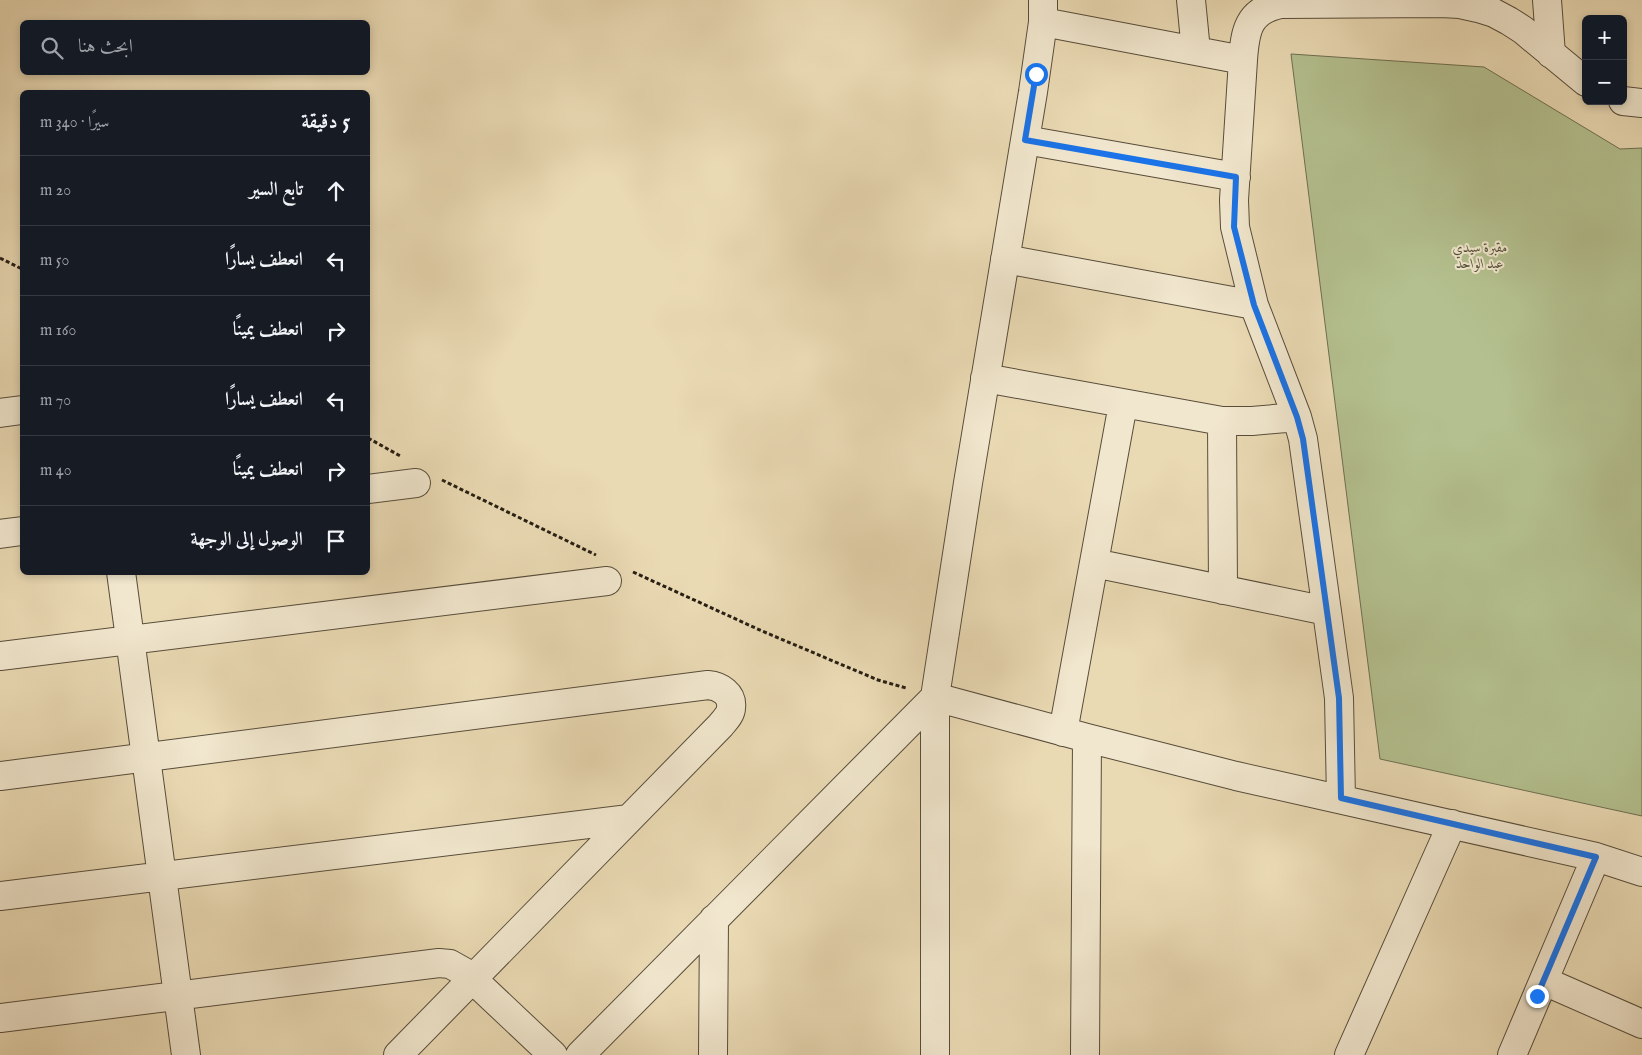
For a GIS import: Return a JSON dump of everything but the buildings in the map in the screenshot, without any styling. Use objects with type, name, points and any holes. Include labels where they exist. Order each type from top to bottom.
[{"type":"street","points":[[1191,0],[1196,51]]},
{"type":"street","points":[[1547,0],[1551,54]]},
{"type":"street","points":[[1341,798],[1339,698],[1303,439],[1297,417],[1254,305],[1234,227],[1243,60],[1248,27],[1262,11],[1270,6],[1280,4],[1425,1],[1460,4],[1494,13],[1509,21],[1523,30],[1582,79]]},
{"type":"street","points":[[935,1055],[935,696],[1025,140],[1043,11],[1196,51],[1243,60]]},
{"type":"street","points":[[1627,101],[1642,103]]},
{"type":"street","points":[[1025,140],[1236,177]]},
{"type":"street","points":[[1005,259],[1254,305]]},
{"type":"street","points":[[986,378],[1222,422],[1297,417]]},
{"type":"street","points":[[1085,1055],[1075,735],[1094,563],[1123,404]]},
{"type":"street","points":[[0,413],[20,410]]},
{"type":"street","points":[[1222,422],[1223,590]]},
{"type":"street","points":[[370,488],[420,473]]},
{"type":"street","points":[[0,534],[20,531]]},
{"type":"street","points":[[1094,563],[1327,611]]},
{"type":"street","points":[[0,656],[130,640],[612,569]]},
{"type":"street","points":[[122,575],[186,1055]]},
{"type":"street","points":[[0,776],[708,685],[716,686],[728,694],[732,707],[721,725],[398,1055]]},
{"type":"street","points":[[935,696],[1075,735],[1236,776],[1341,798],[1596,857],[1642,872]]},
{"type":"street","points":[[580,1055],[935,696]]},
{"type":"street","points":[[0,896],[629,819]]},
{"type":"street","points":[[1349,1055],[1452,824]]},
{"type":"street","points":[[1512,1055],[1596,857]]},
{"type":"street","points":[[713,1055],[714,919]]},
{"type":"street","points":[[0,1018],[433,963],[450,964],[459,968],[473,979],[552,1055]]},
{"type":"street","points":[[1544,981],[1642,1024]]},
{"type":"path","points":[[0,258],[20,267]]},
{"type":"path","points":[[370,439],[420,473],[612,569],[878,680],[935,696]]},
{"type":"green space","name":"مقبرة سيدي عبد الواحد","points":[[1291,54],[1484,67],[1620,149],[1642,148],[1642,816],[1380,759]]},
{"type":"route","points":[[1036,74],[1025,140],[1236,177],[1234,227],[1254,305],[1297,417],[1303,439],[1339,698],[1341,798],[1596,857],[1537,996]]}]
